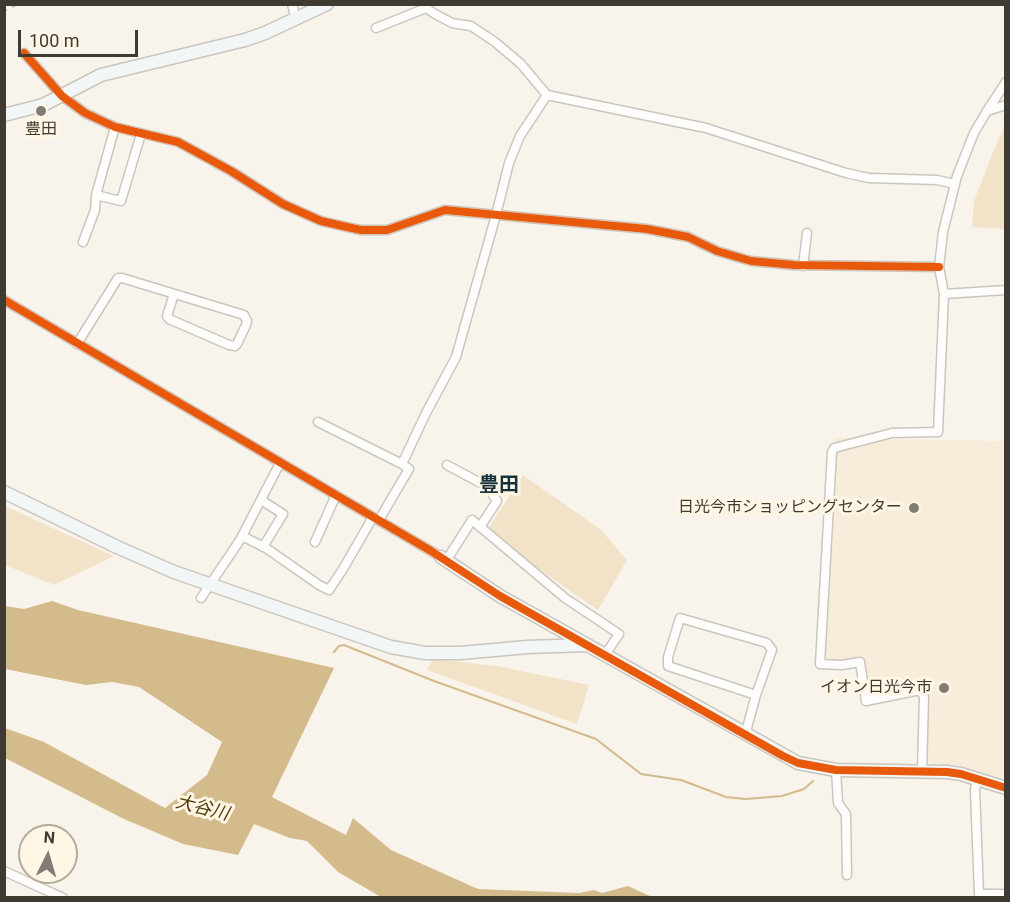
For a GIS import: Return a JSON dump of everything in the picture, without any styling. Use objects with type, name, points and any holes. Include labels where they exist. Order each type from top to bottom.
[{"type":"street","points":[[292,4],[296,20]]},
{"type":"street","points":[[4,115],[30,109],[62,96],[101,75],[245,40],[296,20],[327,4]]},
{"type":"street","points":[[376,28],[425,6],[452,23],[471,26],[495,42],[521,64],[547,95],[706,128],[858,176],[955,183]]},
{"type":"street","points":[[24,52],[62,96],[85,112],[115,127],[178,142],[231,171],[283,204],[321,221],[361,230],[387,230],[445,210],[647,229],[688,237],[717,251],[751,261],[803,266],[939,267]]},
{"type":"street","points":[[922,771],[924,697],[921,691],[866,702],[860,662],[842,665],[820,664],[832,452],[834,448],[892,433],[938,432],[944,294],[939,267],[943,232],[955,183],[974,133],[1005,82]]},
{"type":"street","points":[[402,464],[456,357],[514,149],[547,95]]},
{"type":"street","points":[[987,111],[1005,105]]},
{"type":"street","points":[[83,242],[95,210],[96,195],[115,127]]},
{"type":"street","points":[[96,195],[121,201],[141,134]]},
{"type":"street","points":[[803,266],[807,232]]},
{"type":"street","points":[[77,344],[118,278],[174,294],[244,315],[247,321],[237,344],[229,345],[169,319],[167,316],[174,294]]},
{"type":"street","points":[[944,294],[1005,290]]},
{"type":"street","points":[[4,300],[336,495],[500,596],[798,763],[836,770],[947,772],[1005,788]]},
{"type":"street","points":[[242,536],[329,590],[343,570],[409,469],[318,422]]},
{"type":"street","points":[[201,598],[242,536],[280,463]]},
{"type":"street","points":[[447,465],[488,487],[497,501],[480,527]]},
{"type":"street","points":[[4,492],[174,572],[339,630],[407,651],[461,653],[527,647],[588,645]]},
{"type":"street","points":[[315,542],[336,495]]},
{"type":"street","points":[[261,500],[283,514],[263,547]]},
{"type":"street","points":[[443,559],[472,520],[565,598],[618,634],[605,655]]},
{"type":"street","points":[[745,735],[772,650],[767,643],[680,618],[668,657],[668,666],[756,695]]},
{"type":"street","points":[[836,770],[838,803],[846,813],[848,875]]},
{"type":"street","points":[[977,779],[975,790],[980,894],[1005,894]]},
{"type":"street","points":[[4,871],[63,897]]},
{"type":"shaded area","points":[[1005,125],[1005,229],[972,227],[974,201]]},
{"type":"shaded area","points":[[835,438],[1005,441],[1005,779],[956,765],[927,763],[929,699],[923,688],[874,698],[869,695],[863,659],[824,659]]},
{"type":"shaded area","points":[[523,475],[601,530],[627,560],[598,610],[486,532]]},
{"type":"shaded area","points":[[4,506],[114,556],[54,585],[5,565]]},
{"type":"shaded area","points":[[433,659],[497,666],[589,685],[577,724],[427,670]]},
{"type":"water","name":"大谷川","points":[[52,601],[78,610],[334,668],[272,797],[346,835],[353,818],[391,850],[478,889],[579,893],[594,890],[602,893],[628,886],[652,897],[381,897],[338,872],[307,841],[290,838],[254,824],[238,855],[183,844],[124,819],[5,758],[5,728],[44,742],[165,808],[207,775],[222,742],[139,687],[112,682],[86,685],[5,669],[5,606],[24,609]]},
{"type":"waterway","points":[[334,652],[339,646],[344,645],[434,681],[596,739],[641,774],[681,780],[726,797],[746,799],[782,796],[804,789],[813,781]]},
{"type":"railway","points":[[4,11],[19,4]]},
{"type":"cycle path","points":[[24,53],[62,96],[85,113],[115,127],[178,142],[231,171],[283,204],[321,221],[361,230],[387,230],[445,210],[647,229],[688,237],[717,251],[751,261],[794,265],[939,267]]},
{"type":"cycle path","points":[[4,300],[431,551],[500,596],[783,756],[798,763],[836,770],[961,774],[1006,788]]},
{"type":"place","name":"豊田","points":[[41,111]]},
{"type":"place","name":"日光今市ショッピングセンター","points":[[914,508]]},
{"type":"place","name":"イオン日光今市","points":[[944,688]]},
{"type":"district","name":"豊田","points":[[499,486]]}]
